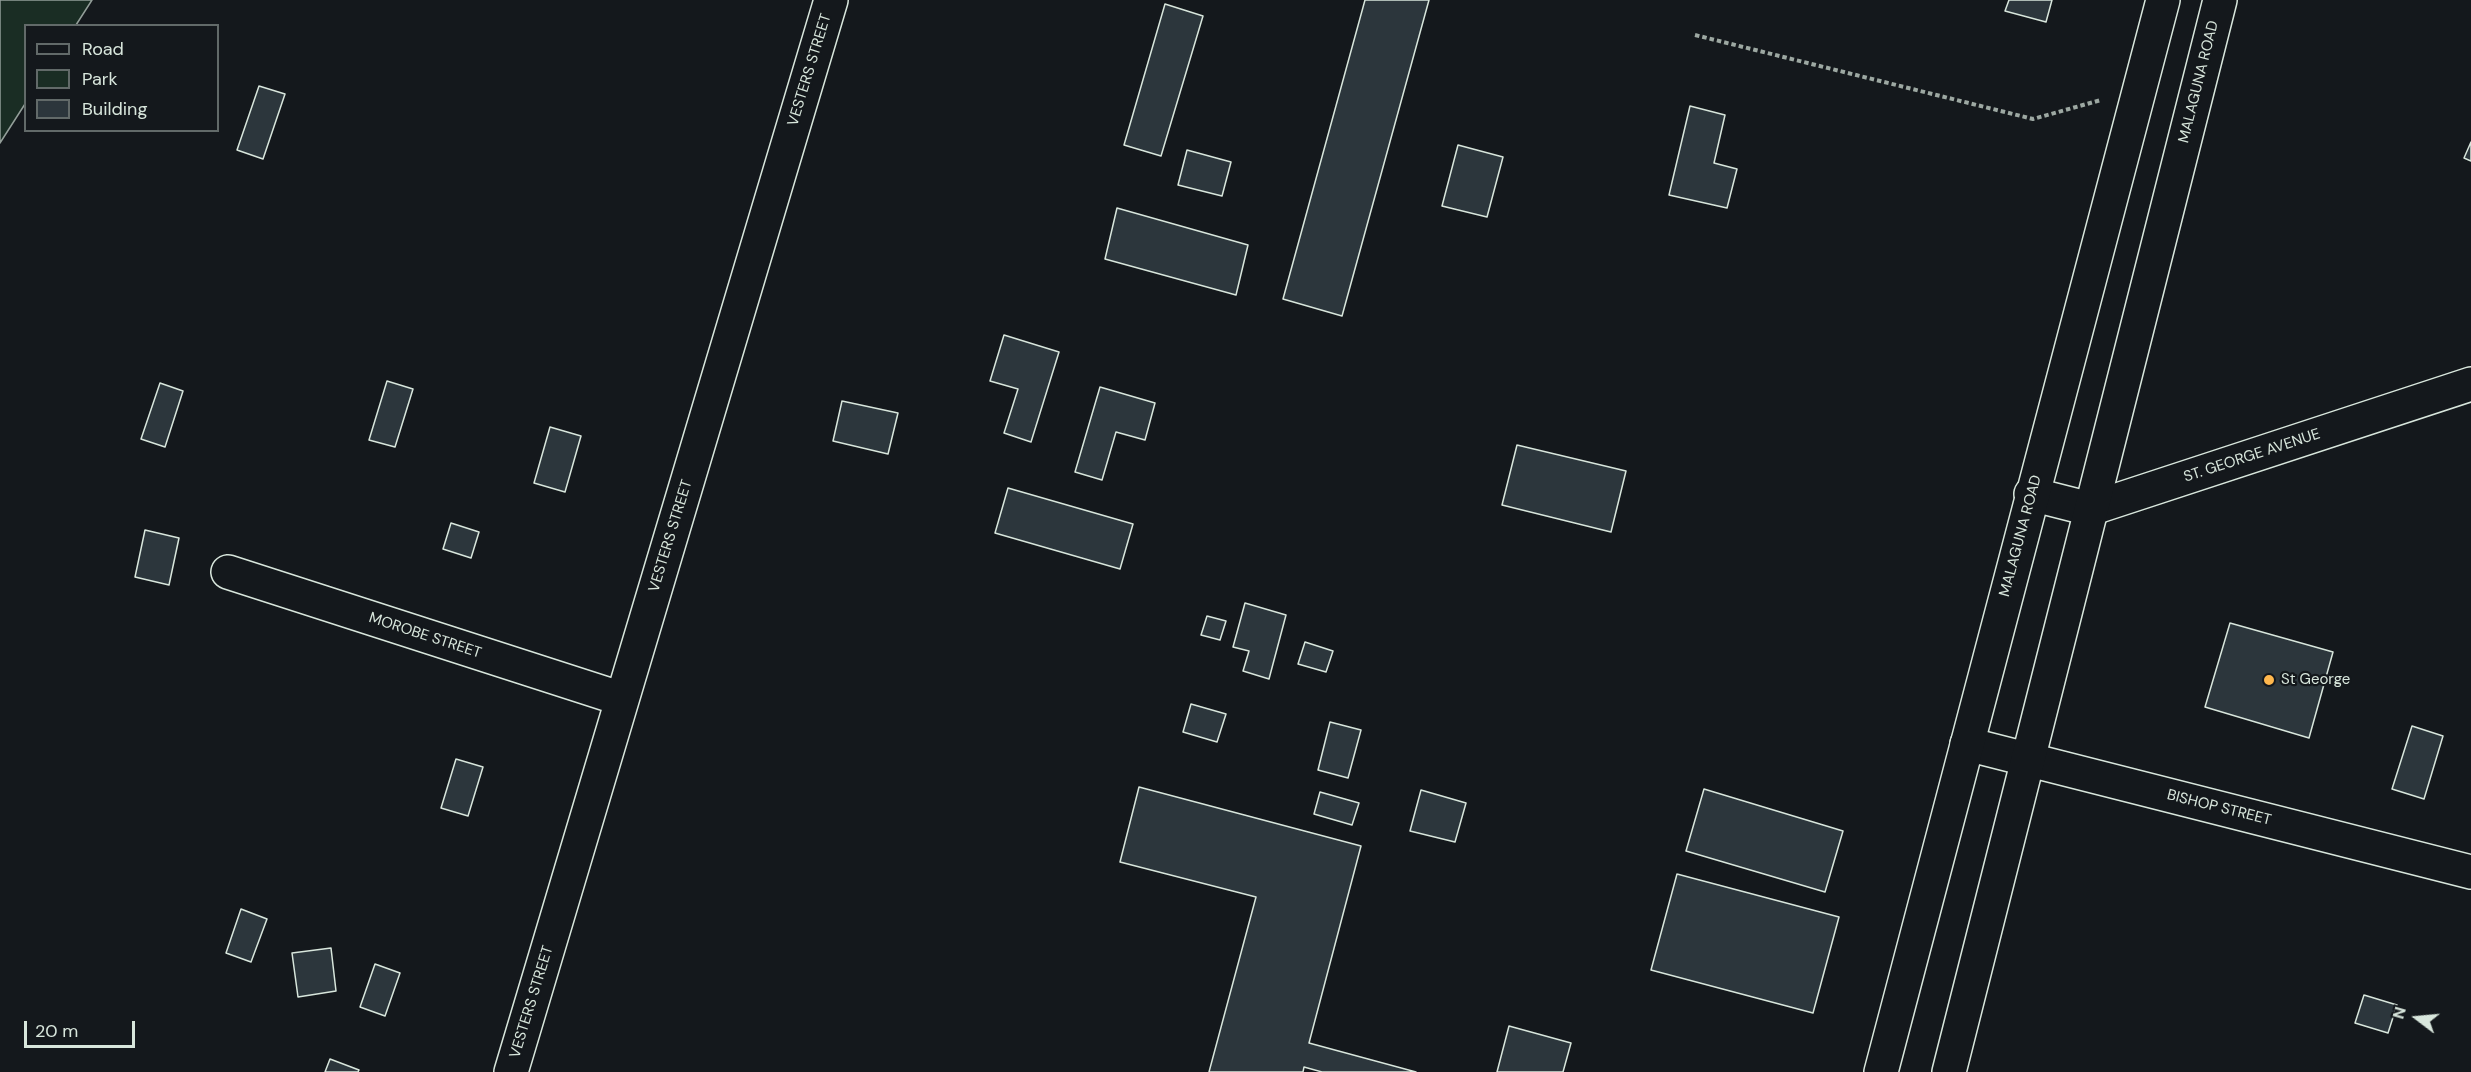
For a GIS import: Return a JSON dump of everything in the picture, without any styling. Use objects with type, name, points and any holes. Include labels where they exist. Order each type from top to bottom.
[{"type":"street","name":"VESTERS STREET","points":[[511,1072],[831,0]]},
{"type":"street","name":"MALAGUNA ROAD","points":[[1881,1072],[2031,494],[2163,0]]},
{"type":"street","name":"MALAGUNA ROAD","points":[[1949,1072],[2030,760],[2090,509],[2220,0]]},
{"type":"street","name":"ST. GEORGE AVENUE","points":[[2090,509],[2471,384]]},
{"type":"street","points":[[2031,494],[2090,509]]},
{"type":"street","name":"MOROBE STREET","points":[[228,572],[622,699]]},
{"type":"street","name":"BISHOP STREET","points":[[1967,744],[2471,872]]},
{"type":"path","points":[[1695,35],[2033,119],[2139,89]]},
{"type":"green space","points":[[0,0],[92,0],[77,24],[24,24],[24,106],[0,143]]},
{"type":"building","points":[[1365,0],[1429,0],[1342,316],[1283,299]]},
{"type":"building","points":[[2009,0],[2052,0],[2046,22],[2005,11]]},
{"type":"building","points":[[1165,4],[1203,16],[1161,156],[1124,145]]},
{"type":"building","points":[[259,86],[285,94],[263,159],[237,150]]},
{"type":"building","points":[[1690,106],[1725,115],[1714,163],[1737,169],[1727,208],[1669,195]]},
{"type":"building","points":[[2471,142],[2471,161],[2464,158]]},
{"type":"building","points":[[1458,145],[1503,157],[1487,217],[1442,206]]},
{"type":"building","points":[[1187,150],[1231,162],[1222,196],[1178,185]]},
{"type":"building","points":[[1117,208],[1248,245],[1236,295],[1105,259]]},
{"type":"building","points":[[1004,335],[1059,352],[1031,442],[1004,433],[1018,389],[990,381]]},
{"type":"building","points":[[387,381],[413,389],[395,447],[369,440]]},
{"type":"building","points":[[160,383],[183,391],[165,447],[141,439]]},
{"type":"building","points":[[1100,387],[1155,403],[1145,440],[1116,432],[1102,480],[1075,472]]},
{"type":"building","points":[[842,401],[898,413],[888,454],[833,441]]},
{"type":"building","points":[[550,427],[581,436],[565,492],[534,483]]},
{"type":"building","points":[[1517,445],[1626,471],[1611,532],[1502,505]]},
{"type":"building","points":[[1008,488],[1133,524],[1120,569],[995,533]]},
{"type":"building","points":[[451,523],[479,532],[471,558],[443,549]]},
{"type":"building","points":[[145,530],[179,538],[169,585],[135,577]]},
{"type":"building","points":[[1245,603],[1286,615],[1269,679],[1243,671],[1249,651],[1233,647]]},
{"type":"building","points":[[1207,616],[1226,621],[1220,640],[1201,635]]},
{"type":"building","name":"St George","points":[[2230,623],[2333,652],[2309,738],[2205,707]]},
{"type":"building","points":[[1305,642],[1333,651],[1326,672],[1298,664]]},
{"type":"building","points":[[1191,704],[1226,714],[1217,742],[1183,732]]},
{"type":"building","points":[[1330,722],[1361,730],[1348,778],[1318,770]]},
{"type":"building","points":[[2412,726],[2443,736],[2424,799],[2392,789]]},
{"type":"building","points":[[456,759],[483,767],[468,816],[441,808]]},
{"type":"building","points":[[1139,787],[1361,846],[1309,1043],[1416,1072],[1322,1072],[1304,1067],[1303,1072],[1209,1072],[1256,897],[1120,862]]},
{"type":"building","points":[[1704,789],[1843,831],[1825,892],[1686,851]]},
{"type":"building","points":[[1421,790],[1466,803],[1455,842],[1410,831]]},
{"type":"building","points":[[1320,792],[1359,803],[1352,825],[1314,814]]},
{"type":"building","points":[[1677,874],[1839,917],[1813,1013],[1651,970]]},
{"type":"building","points":[[241,909],[267,919],[251,962],[226,953]]},
{"type":"building","points":[[331,948],[336,991],[298,997],[292,953]]},
{"type":"building","points":[[375,964],[400,973],[385,1016],[360,1007]]},
{"type":"building","points":[[2364,995],[2397,1005],[2388,1033],[2355,1023]]},
{"type":"building","points":[[1509,1026],[1571,1043],[1563,1072],[1497,1072]]},
{"type":"building","points":[[330,1059],[359,1070],[358,1072],[325,1072]]},
{"type":"place","name":"St George","points":[[2269,680]]}]
